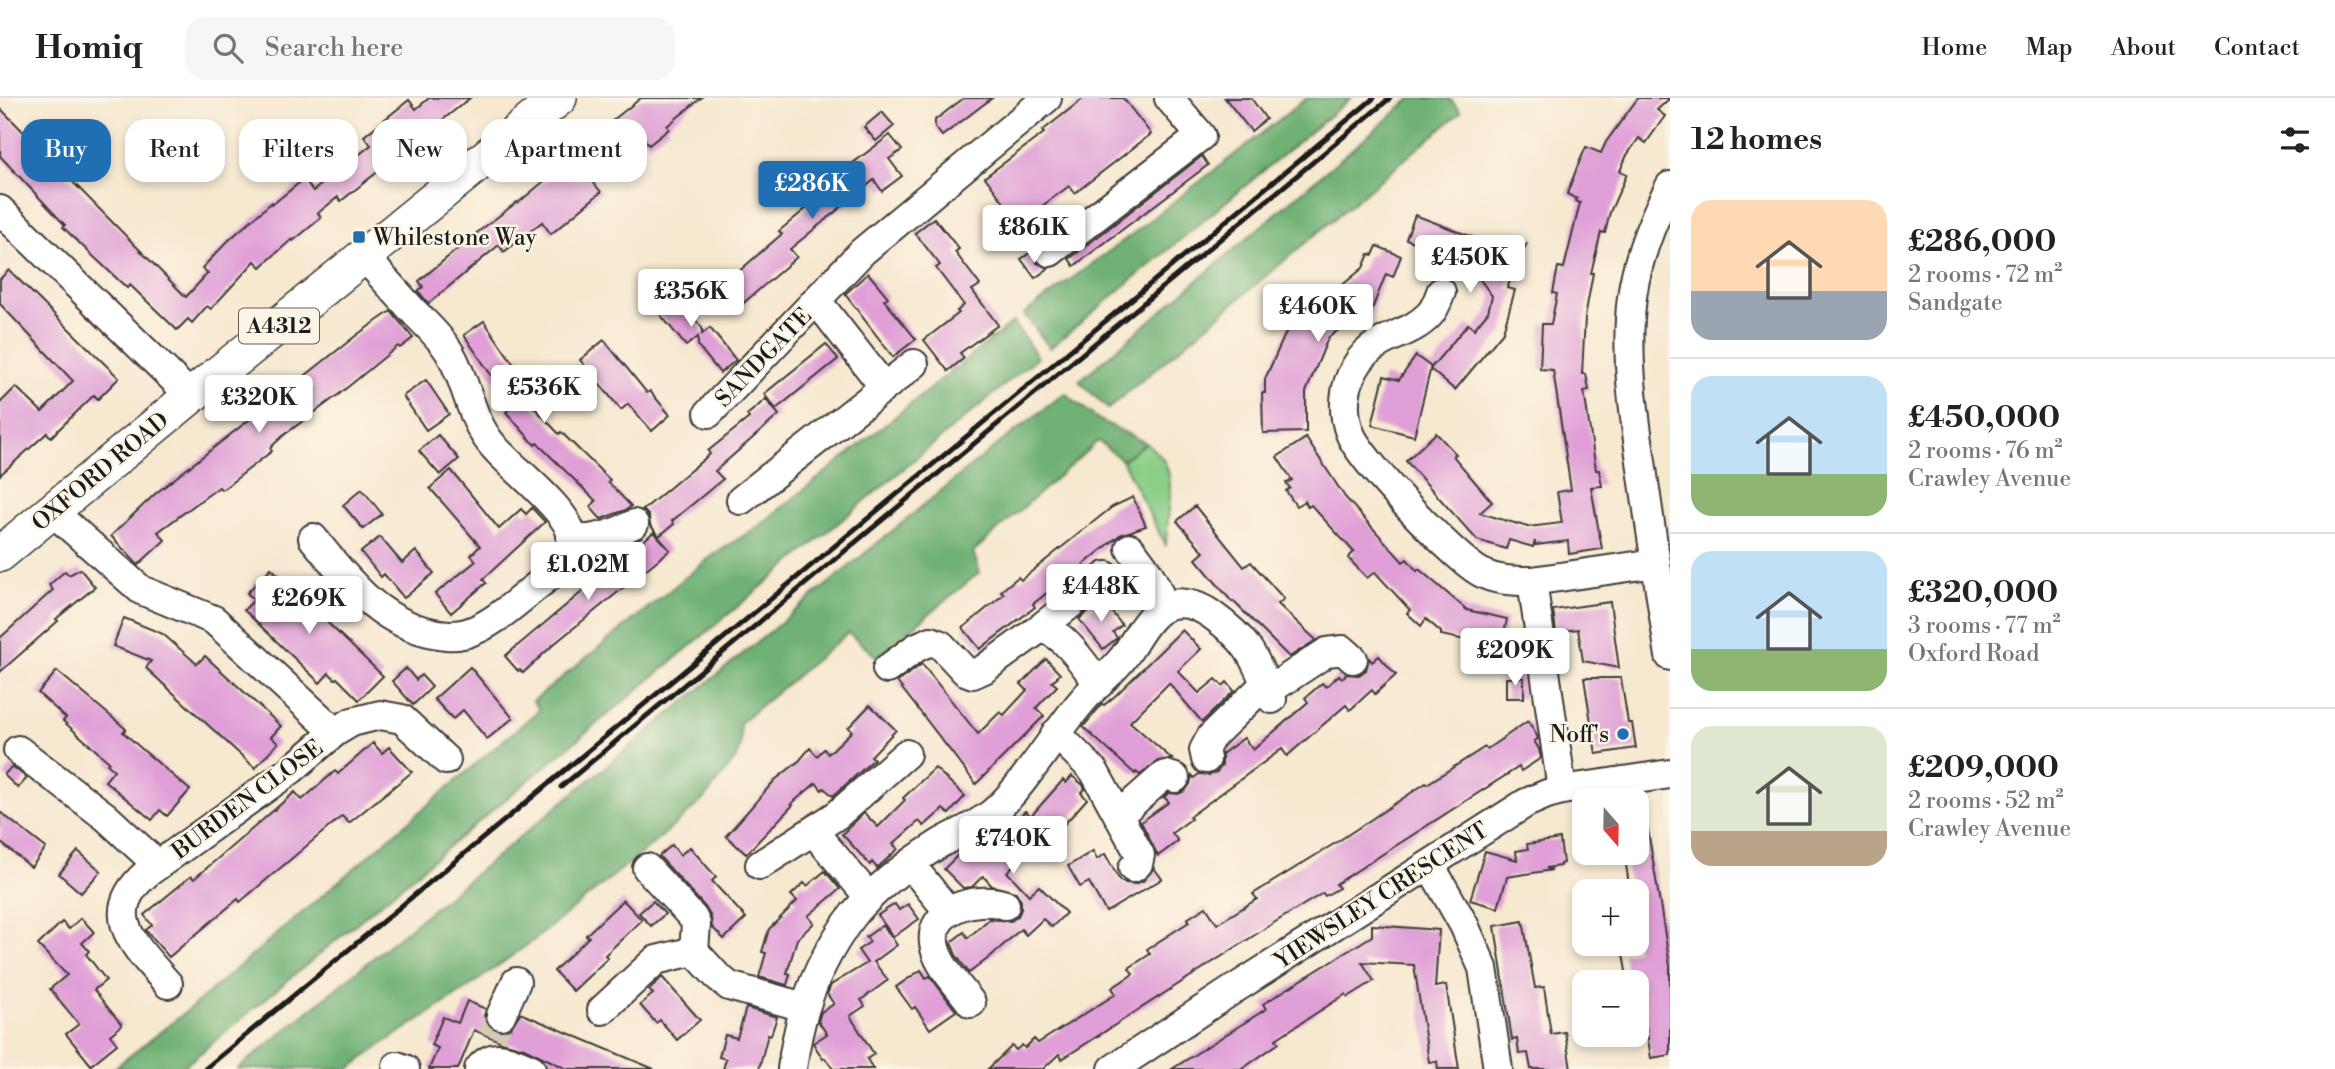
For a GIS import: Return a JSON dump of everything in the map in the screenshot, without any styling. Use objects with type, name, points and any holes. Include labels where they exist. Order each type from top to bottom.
[{"type":"main road","name":"OXFORD ROAD","points":[[0,554],[559,98]]},
{"type":"street","name":"SANDGATE","points":[[709,413],[862,252],[1047,98]]},
{"type":"street","points":[[1050,252],[1201,136],[1169,98]]},
{"type":"street","points":[[1670,186],[1648,234],[1639,264],[1632,293],[1628,346],[1632,398],[1670,656]]},
{"type":"street","points":[[0,210],[191,396]]},
{"type":"street","points":[[313,538],[346,578],[381,612],[395,620],[435,634],[457,635],[474,630],[501,615],[556,570],[566,557],[571,539],[570,528],[564,517],[486,437],[443,342],[365,257]]},
{"type":"street","points":[[1441,292],[1435,307],[1423,321],[1383,340],[1363,356],[1352,374],[1347,387],[1345,418],[1350,434],[1362,455],[1456,556],[1483,574],[1515,581],[1532,581],[1656,563]]},
{"type":"street","name":"SANDGATE","points":[[817,301],[884,387]]},
{"type":"street","points":[[741,500],[914,364]]},
{"type":"street","name":"BURDEN CLOSE","points":[[52,511],[141,590],[214,620],[335,732]]},
{"type":"street","points":[[571,539],[593,539],[635,524]]},
{"type":"street","points":[[1130,548],[1152,578],[1163,608]]},
{"type":"street","points":[[887,669],[917,646],[931,641],[941,645],[965,671],[978,672],[1039,629],[1106,576]]},
{"type":"street","points":[[1532,581],[1562,790]]},
{"type":"street","points":[[792,1069],[796,1035],[804,1007],[828,951],[869,897],[910,864],[992,813],[1029,772],[1056,733],[1123,658],[1150,620],[1163,608],[1173,604],[1191,605],[1206,611],[1234,631],[1253,655],[1269,691]]},
{"type":"street","points":[[1039,629],[1048,629],[1058,635],[1099,684]]},
{"type":"street","points":[[1206,759],[1204,750],[1211,737],[1269,691],[1327,652],[1343,650],[1353,659]]},
{"type":"street","name":"BURDEN CLOSE","points":[[167,984],[131,942],[123,917],[126,901],[137,881],[292,769],[335,732],[352,722],[380,715],[395,716],[402,719],[446,760]]},
{"type":"street","points":[[1056,733],[1094,771],[1123,821],[1140,855],[1138,864],[1133,868]]},
{"type":"street","name":"BURDEN CLOSE","points":[[18,750],[106,817],[158,865]]},
{"type":"street","points":[[760,865],[837,815],[906,754]]},
{"type":"street","name":"YIEWSLEY CRESCENT","points":[[1113,1069],[1526,803],[1562,790],[1670,774]]},
{"type":"street","points":[[1123,821],[1161,778],[1171,775],[1175,778]]},
{"type":"street","points":[[813,831],[869,897]]},
{"type":"street","points":[[910,864],[948,911]]},
{"type":"street","points":[[1430,865],[1464,925],[1483,968],[1498,1069]]},
{"type":"street","points":[[647,868],[693,918],[696,924],[694,951],[716,975],[729,986],[804,1007]]},
{"type":"street","points":[[971,1003],[940,961],[935,948],[935,932],[948,911],[970,903],[1005,905]]},
{"type":"street","points":[[602,1010],[653,962],[694,951]]},
{"type":"street","points":[[516,982],[489,1046],[498,1056],[531,1069]]},
{"type":"green space","points":[[1307,98],[1351,98],[1050,348],[1024,314],[1135,232]]},
{"type":"green space","points":[[1412,98],[1449,98],[1461,112],[1108,409],[1079,381]]},
{"type":"green space","points":[[1013,322],[1038,357],[181,1069],[113,1069],[187,1011],[539,710],[533,701],[712,556],[760,525]]},
{"type":"green space","points":[[1065,393],[1099,420],[1146,443],[1122,460],[1098,441],[973,552],[980,572],[877,657],[848,633],[740,723],[741,743],[737,757],[705,798],[534,940],[466,989],[349,1069],[238,1069],[987,453]]},
{"type":"green space","points":[[1146,443],[1165,463],[1170,482],[1166,546],[1122,460]]},
{"type":"building","points":[[429,98],[470,98],[444,119],[385,119],[409,100],[416,109]]},
{"type":"building","points":[[641,98],[701,98],[649,145],[647,119],[614,119]]},
{"type":"building","points":[[964,98],[992,98],[942,136],[935,127],[935,120]]},
{"type":"building","points":[[1084,98],[1123,98],[1151,134],[1075,193],[1069,186],[1019,223],[985,177],[1044,133],[1042,131]]},
{"type":"building","points":[[1225,98],[1251,98],[1266,119],[1251,131]]},
{"type":"building","points":[[1638,98],[1670,98],[1657,110],[1665,116],[1646,143],[1639,138],[1620,171],[1627,174],[1610,212],[1605,233],[1601,232],[1591,273],[1585,317],[1582,374],[1586,374],[1589,390],[1584,391],[1596,470],[1599,470],[1602,486],[1591,487],[1602,549],[1569,554],[1568,541],[1535,545],[1535,541],[1533,547],[1509,540],[1506,549],[1477,540],[1406,461],[1436,433],[1456,454],[1453,456],[1492,502],[1480,513],[1528,527],[1562,523],[1557,492],[1571,490],[1553,370],[1540,369],[1542,324],[1551,324],[1557,294],[1553,293],[1558,267],[1564,268],[1580,203],[1567,194],[1578,165],[1586,147],[1601,153]]},
{"type":"building","points":[[0,108],[21,129],[21,178],[0,156]]},
{"type":"building","points":[[882,112],[894,126],[876,141],[864,127]]},
{"type":"building","points":[[372,130],[372,176],[341,201],[338,197],[318,213],[321,218],[261,267],[255,261],[211,309],[207,306],[192,323],[188,319],[177,330],[130,285],[127,288],[75,239],[24,182],[73,182],[186,297],[208,273],[202,268],[229,240],[272,202],[273,204],[300,182],[306,182],[313,191],[324,182],[358,182],[358,155],[371,145],[364,136]]},
{"type":"building","points":[[890,135],[902,150],[889,159],[902,176],[882,191],[874,180],[790,249],[797,257],[733,312],[716,291],[782,234],[779,231],[832,187],[828,182]]},
{"type":"building","points":[[1202,156],[1208,165],[1074,266],[1069,259]]},
{"type":"building","points":[[543,182],[593,182],[601,192],[551,234],[542,222],[504,252],[499,245],[427,302],[418,291],[423,287],[419,281]]},
{"type":"building","points":[[1415,215],[1488,243],[1501,262],[1526,245],[1507,288],[1515,290],[1503,332],[1455,390],[1430,369],[1468,324],[1474,329],[1488,312],[1492,296],[1468,263],[1406,239]]},
{"type":"building","points":[[934,218],[959,249],[955,252],[980,285],[972,290],[998,325],[960,353],[964,358],[948,371],[924,340],[959,313],[957,311],[964,305],[936,268],[940,265],[915,233]]},
{"type":"building","points":[[1377,246],[1401,256],[1393,277],[1386,274],[1370,314],[1366,309],[1328,338],[1306,392],[1306,432],[1263,433],[1262,393],[1265,393],[1265,379],[1292,319],[1301,323],[1325,304],[1322,302],[1363,268],[1369,254],[1373,255]]},
{"type":"building","points":[[1034,250],[1037,263],[1049,268],[1035,278],[1021,259]]},
{"type":"building","points":[[9,270],[119,378],[98,399],[94,395],[51,437],[47,433],[0,475],[0,403],[16,387],[42,412],[73,381],[0,304],[0,279]]},
{"type":"building","points":[[868,273],[888,297],[884,300],[916,339],[893,357],[845,294]]},
{"type":"building","points":[[668,285],[702,328],[702,334],[710,328],[736,360],[720,373],[698,346],[698,337],[686,346],[649,301]]},
{"type":"building","points":[[391,311],[413,338],[400,348],[398,346],[284,435],[270,448],[272,451],[222,490],[219,487],[158,532],[165,540],[138,565],[111,536],[155,494]]},
{"type":"building","points":[[484,321],[528,385],[519,391],[559,434],[561,432],[610,480],[608,482],[631,506],[628,509],[601,519],[590,507],[596,501],[537,443],[535,445],[506,412],[512,406],[464,335]]},
{"type":"building","points":[[604,340],[647,393],[650,391],[670,415],[652,431],[628,404],[621,410],[580,360]]},
{"type":"building","points":[[826,344],[838,359],[776,409],[764,394]]},
{"type":"building","points":[[1416,356],[1431,367],[1414,436],[1372,425],[1384,376],[1399,380]]},
{"type":"building","points":[[426,380],[449,414],[426,430],[403,396]]},
{"type":"building","points":[[766,399],[779,415],[715,471],[723,479],[672,521],[674,524],[659,536],[643,510],[710,454],[708,451],[749,418],[747,415]]},
{"type":"building","points":[[438,435],[459,459],[440,475],[419,451]]},
{"type":"building","points":[[1306,438],[1345,497],[1403,562],[1407,559],[1417,571],[1419,569],[1467,610],[1507,619],[1499,647],[1441,635],[1426,619],[1421,626],[1407,613],[1410,610],[1375,572],[1367,578],[1348,558],[1354,552],[1311,505],[1308,507],[1305,501],[1296,506],[1286,491],[1290,488],[1286,483],[1292,480],[1277,457]]},
{"type":"building","points":[[451,470],[499,529],[521,509],[526,514],[532,508],[545,522],[483,579],[486,583],[451,613],[435,594],[476,561],[471,555],[480,546],[430,488]]},
{"type":"building","points":[[362,489],[382,514],[363,529],[343,505]]},
{"type":"building","points":[[1133,497],[1146,526],[1120,535],[1083,565],[1087,570],[1071,582],[1067,577],[1033,604],[1035,607],[980,649],[963,628],[1004,594],[1001,591],[1018,577],[1021,580],[1112,507]]},
{"type":"building","points":[[1195,506],[1244,567],[1251,562],[1284,599],[1278,604],[1316,640],[1289,657],[1232,602],[1196,559],[1204,552],[1177,521]]},
{"type":"building","points":[[654,532],[670,550],[554,644],[523,673],[518,671],[505,656]]},
{"type":"building","points":[[380,537],[402,563],[416,551],[434,573],[404,598],[384,574],[381,577],[361,552]]},
{"type":"building","points":[[271,568],[383,676],[359,700],[329,673],[320,683],[244,610],[254,600],[247,593]]},
{"type":"building","points":[[80,569],[95,587],[56,619],[58,621],[0,672],[0,638],[53,590],[49,585],[65,571],[69,575]]},
{"type":"building","points":[[1102,600],[1122,625],[1113,632],[1117,638],[1103,649],[1079,619]]},
{"type":"building","points":[[1610,602],[1619,668],[1583,661],[1578,629],[1556,632],[1553,610]]},
{"type":"building","points":[[124,618],[163,634],[197,664],[205,656],[281,726],[271,737],[278,743],[255,768],[146,668],[151,661],[113,646]]},
{"type":"building","points":[[1182,630],[1201,649],[1178,671],[1199,693],[1216,679],[1223,686],[1227,682],[1234,691],[1202,722],[1169,683],[1130,722],[1172,759],[1158,761],[1140,775],[1136,772],[1135,774],[1083,727],[1102,704],[1115,696]]},
{"type":"building","points":[[1379,656],[1396,675],[1375,694],[1372,690],[1350,710],[1346,705],[1287,756],[1282,749],[1189,817],[1191,819],[1172,833],[1178,841],[1158,856],[1141,822],[1169,802],[1164,797],[1169,793],[1178,794],[1185,791],[1192,775],[1194,778],[1199,774],[1217,772],[1222,765],[1222,754],[1244,738],[1253,750],[1308,702],[1305,698],[1322,683],[1326,687],[1339,675],[1342,678],[1347,674],[1359,675],[1366,670],[1369,658],[1372,662]]},
{"type":"building","points":[[1046,659],[1060,674],[1052,682],[1057,686],[1036,708],[1044,716],[976,784],[897,682],[922,664],[978,734],[1000,712],[1004,715],[1027,690],[1021,684]]},
{"type":"building","points":[[470,667],[513,718],[487,739],[463,710],[453,719],[434,699]]},
{"type":"building","points":[[406,668],[416,680],[421,675],[432,687],[413,705],[392,681]]},
{"type":"building","points":[[57,671],[126,729],[123,732],[190,790],[167,816],[160,810],[152,820],[105,781],[114,770],[107,764],[109,762],[63,721],[66,718],[38,693]]},
{"type":"building","points":[[1506,678],[1524,678],[1524,698],[1506,698]]},
{"type":"building","points":[[1584,678],[1621,678],[1628,723],[1632,723],[1636,748],[1596,754]]},
{"type":"building","points":[[870,705],[896,730],[871,756],[874,759],[851,780],[833,796],[816,783],[791,804],[793,805],[746,854],[726,836],[775,780],[799,761],[810,748],[817,756],[824,749],[828,754],[852,731],[848,728]]},
{"type":"building","points":[[1528,721],[1537,736],[1538,739],[1534,741],[1541,758],[1521,771],[1519,767],[1336,884],[1339,888],[1325,896],[1323,893],[1272,924],[1062,1059],[1059,1054],[1043,1069],[988,1069],[1012,1046],[1016,1050],[1022,1045],[1025,1048],[1034,1039],[1038,1043],[1116,994],[1112,988],[1133,974],[1129,968],[1150,954],[1147,949],[1189,922],[1187,919],[1206,907],[1217,924],[1257,899],[1253,894]]},
{"type":"building","points":[[373,743],[382,753],[389,747],[412,772],[349,823],[342,816],[240,902],[238,899],[169,957],[146,930],[152,925],[144,915],[191,876],[194,879],[295,792],[302,800],[335,771],[338,774]]},
{"type":"building","points":[[12,766],[27,778],[18,788],[4,775]]},
{"type":"building","points":[[935,768],[965,796],[949,814],[943,809],[924,826],[919,821],[893,844],[898,849],[877,868],[872,862],[870,865],[842,834],[864,813],[878,827],[905,800],[903,798]]},
{"type":"building","points":[[1072,776],[1083,785],[1085,789],[1081,793],[1087,799],[1061,828],[1054,822],[1007,872],[1029,895],[1039,886],[1066,913],[1052,927],[1043,919],[1026,935],[1021,929],[969,973],[956,955],[951,942],[964,932],[968,938],[989,919],[1011,921],[1018,916],[1021,901],[1016,892],[992,886],[983,876],[972,887],[963,888],[944,869],[961,852],[967,858],[975,851],[982,858],[1025,811],[1031,816],[1063,780],[1066,783]]},
{"type":"building","points":[[0,812],[46,848],[31,867],[0,842]]},
{"type":"building","points":[[1649,836],[1670,966],[1670,1055],[1651,1058],[1649,970],[1626,970],[1623,956],[1649,956],[1649,879],[1628,879],[1626,865],[1649,865]]},
{"type":"building","points":[[1560,839],[1563,863],[1560,866],[1546,868],[1552,870],[1507,877],[1498,908],[1470,900],[1485,851],[1517,860],[1516,851],[1528,849],[1527,844]]},
{"type":"building","points":[[672,845],[680,855],[690,847],[716,877],[712,881],[746,918],[724,939],[712,927],[711,917],[705,907],[659,856]]},
{"type":"building","points":[[78,851],[101,871],[81,893],[59,874]]},
{"type":"building","points":[[1093,851],[1097,859],[1105,854],[1120,881],[1135,884],[1143,881],[1154,868],[1162,879],[1106,912],[1089,882],[1080,887],[1068,866]]},
{"type":"building","points":[[825,871],[840,889],[808,916],[814,923],[797,939],[787,973],[790,974],[787,985],[759,977],[766,953],[762,952],[769,929],[797,901],[791,895],[804,883],[807,886]]},
{"type":"building","points":[[623,900],[642,920],[605,955],[608,958],[573,991],[554,971],[589,937],[586,935]]},
{"type":"building","points":[[653,901],[665,914],[651,926],[639,913]]},
{"type":"building","points":[[895,904],[899,910],[908,904],[919,919],[893,937],[878,915]]},
{"type":"building","points":[[81,918],[94,932],[82,943],[89,951],[86,954],[106,980],[94,990],[122,1025],[110,1035],[117,1044],[91,1065],[66,1034],[79,1024],[50,989],[67,975],[38,945],[62,922],[69,929]]},
{"type":"building","points":[[1523,921],[1535,988],[1544,987],[1551,1034],[1565,1032],[1571,1069],[1531,1069],[1528,1053],[1519,1054],[1517,1039],[1512,1040],[1495,926]]},
{"type":"building","points":[[883,925],[897,945],[874,962],[888,980],[861,1000],[865,1006],[850,1016],[874,1054],[867,1059],[873,1069],[833,1069],[813,1043],[827,1034],[818,1021],[821,1012],[834,1004],[827,994],[831,985],[867,963],[858,950],[870,942],[866,937]]},
{"type":"building","points":[[1372,925],[1439,930],[1435,987],[1446,985],[1459,1069],[1438,1069],[1437,1061],[1429,1062],[1414,965],[1362,962],[1374,981],[1348,997],[1346,994],[1276,1039],[1279,1043],[1242,1069],[1172,1069],[1266,1009],[1263,1004],[1372,936]]},
{"type":"building","points":[[921,970],[926,978],[930,976],[956,1011],[930,1029],[915,1007],[912,1009],[896,987]]},
{"type":"building","points":[[662,977],[700,1020],[677,1040],[660,1020],[656,1023],[640,1005],[653,994],[649,990]]},
{"type":"building","points":[[467,1001],[486,1009],[484,1016],[487,1024],[495,1030],[510,1029],[520,1013],[654,1069],[567,1069],[524,1048],[474,1030],[458,1069],[429,1069],[438,1048],[431,1045],[443,1017],[458,1023]]},
{"type":"building","points":[[746,1008],[777,1017],[771,1035],[768,1034],[759,1069],[723,1069],[726,1059],[719,1057],[725,1035],[737,1038]]},
{"type":"tunnel","points":[[492,1037],[501,1015]]},
{"type":"railway","points":[[205,1069],[1374,98]]},
{"type":"railway","points":[[561,787],[1390,98]]},
{"type":"place","name":"Whilestone Way","points":[[359,237]]},
{"type":"place","name":"Noff's","points":[[1623,734]]}]
